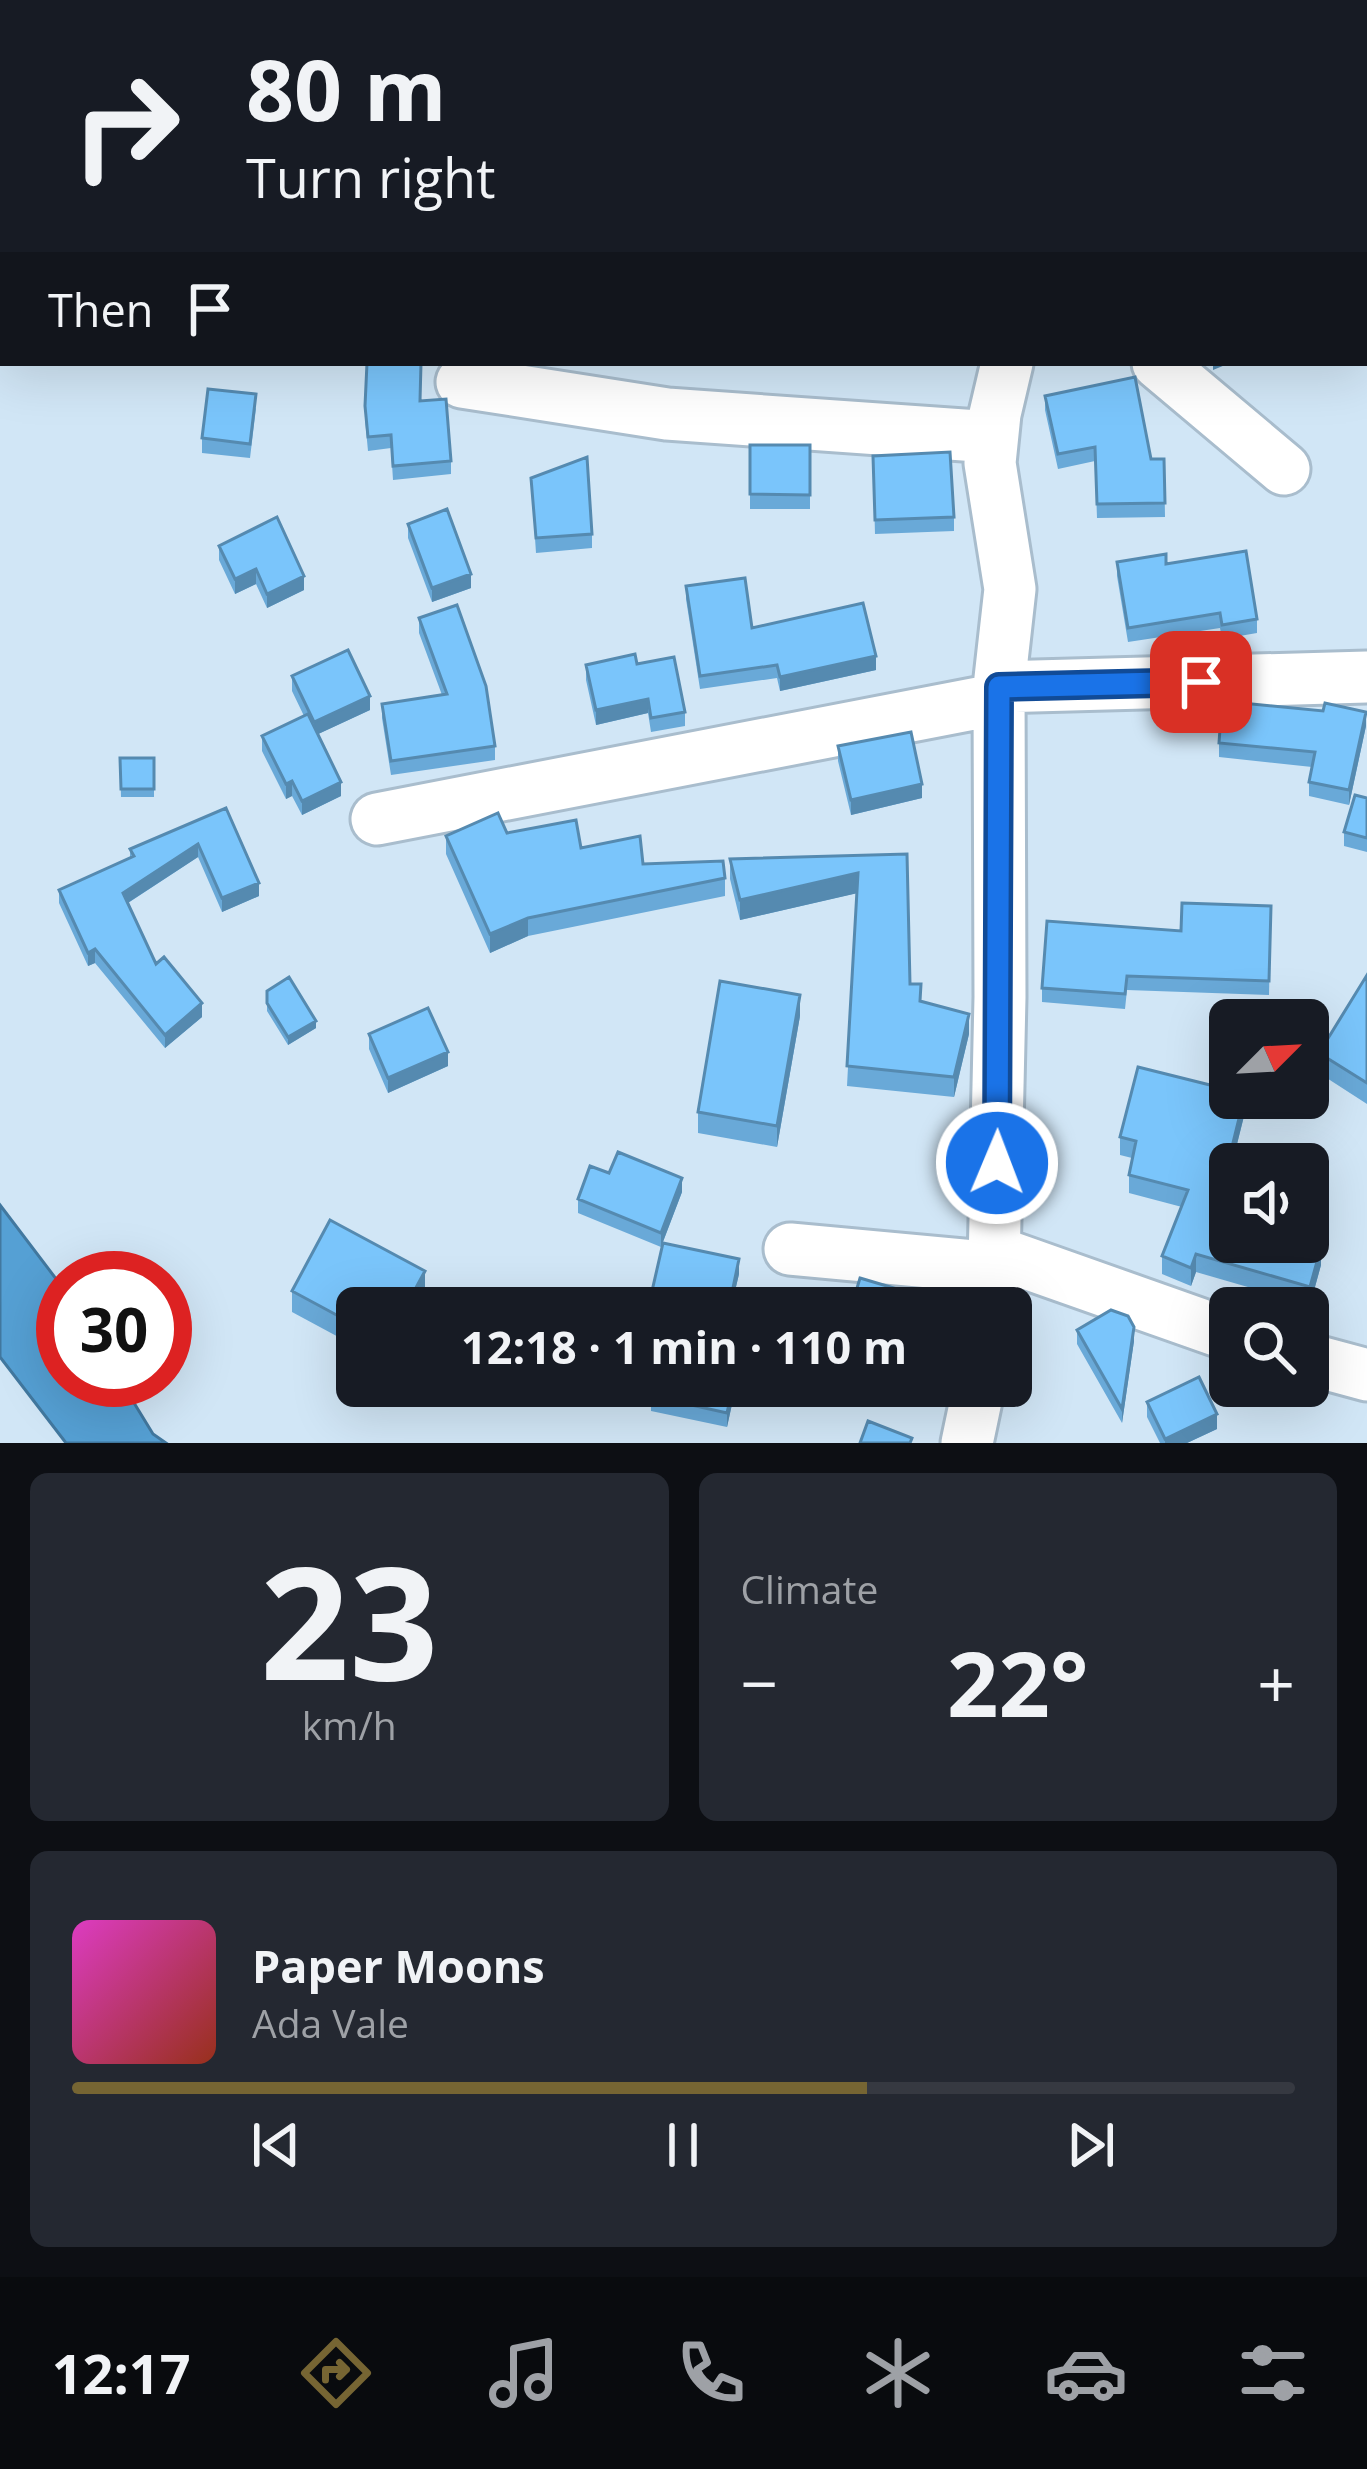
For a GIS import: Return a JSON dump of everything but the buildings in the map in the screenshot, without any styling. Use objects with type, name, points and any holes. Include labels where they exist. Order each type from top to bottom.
[{"type":"street","points":[[994,1276],[1000,997],[999,693],[1010,589],[990,463],[1006,366]]},
{"type":"street","points":[[1162,366],[1284,470]]},
{"type":"street","points":[[462,382],[667,414],[992,437]]},
{"type":"street","points":[[377,819],[999,693],[1367,676]]},
{"type":"street","points":[[790,1250],[994,1276],[1209,1330]]},
{"type":"street","points":[[1329,1365],[1367,1375]]},
{"type":"street","points":[[967,1443],[975,1407]]},
{"type":"water","points":[[0,1205],[36,1252],[36,1404],[0,1357]]},
{"type":"water","points":[[38,1407],[136,1407],[153,1434],[166,1443],[66,1443]]},
{"type":"route","points":[[997,1163],[999,687],[1201,682]]}]
